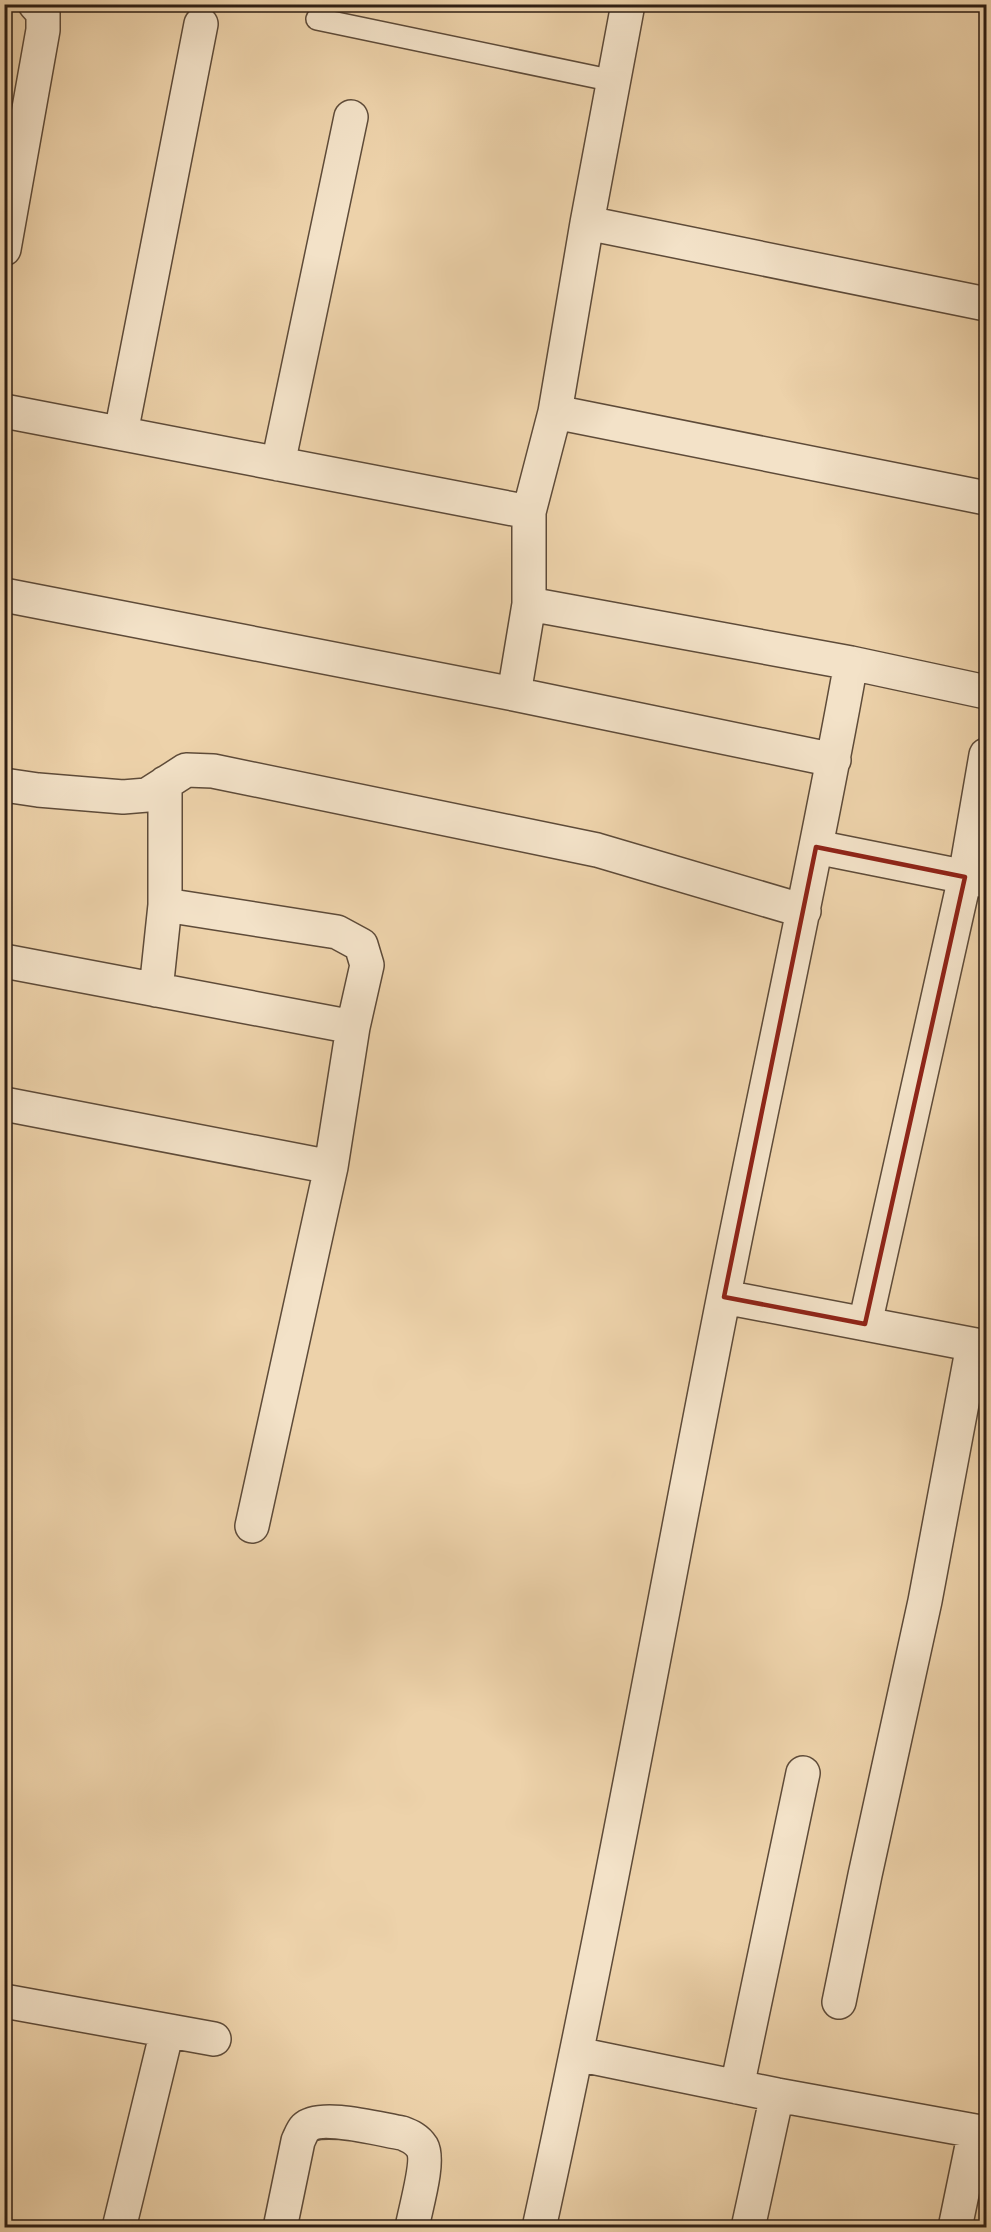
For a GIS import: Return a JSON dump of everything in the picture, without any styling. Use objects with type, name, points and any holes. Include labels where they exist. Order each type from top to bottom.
[{"type":"street","points":[[4,249],[43,30],[43,13],[35,4]]},
{"type":"street","points":[[514,694],[529,604],[529,512],[555,412],[628,4]]},
{"type":"street","points":[[121,433],[201,24]]},
{"type":"street","points":[[278,464],[351,117]]},
{"type":"street","points":[[587,223],[987,304]]},
{"type":"street","points":[[4,411],[529,512]]},
{"type":"street","points":[[555,412],[987,498]]},
{"type":"street","points":[[4,595],[514,694],[834,760]]},
{"type":"street","points":[[529,604],[851,663],[987,692]]},
{"type":"street","points":[[539,2228],[577,2054],[724,1297],[804,911],[851,663]]},
{"type":"street","points":[[865,1324],[976,879],[987,755]]},
{"type":"street","points":[[4,785],[123,797],[147,795],[186,770],[213,771],[597,850],[804,911]]},
{"type":"street","points":[[156,990],[165,905],[165,783]]},
{"type":"street","points":[[816,847],[976,879]]},
{"type":"street","points":[[165,905],[337,932],[361,945],[367,965],[353,1027],[331,1167],[252,1526]]},
{"type":"street","points":[[4,961],[353,1027]]},
{"type":"street","points":[[4,1104],[331,1167]]},
{"type":"street","points":[[724,1297],[980,1346],[839,2002]]},
{"type":"street","points":[[737,2087],[803,1773]]},
{"type":"street","points":[[4,2001],[214,2038]]},
{"type":"street","points":[[119,2228],[167,2031]]},
{"type":"street","points":[[577,2054],[777,2095],[981,2132],[955,2228]]},
{"type":"street","points":[[748,2228],[777,2095]]},
{"type":"street","points":[[280,2228],[298,2141],[304,2128],[315,2122],[332,2122],[402,2133],[413,2137],[423,2148],[424,2164],[412,2228]]},
{"type":"lane","points":[[317,19],[614,81]]},
{"type":"highlighted area","points":[[816,847],[965,877],[865,1324],[724,1297]]}]
